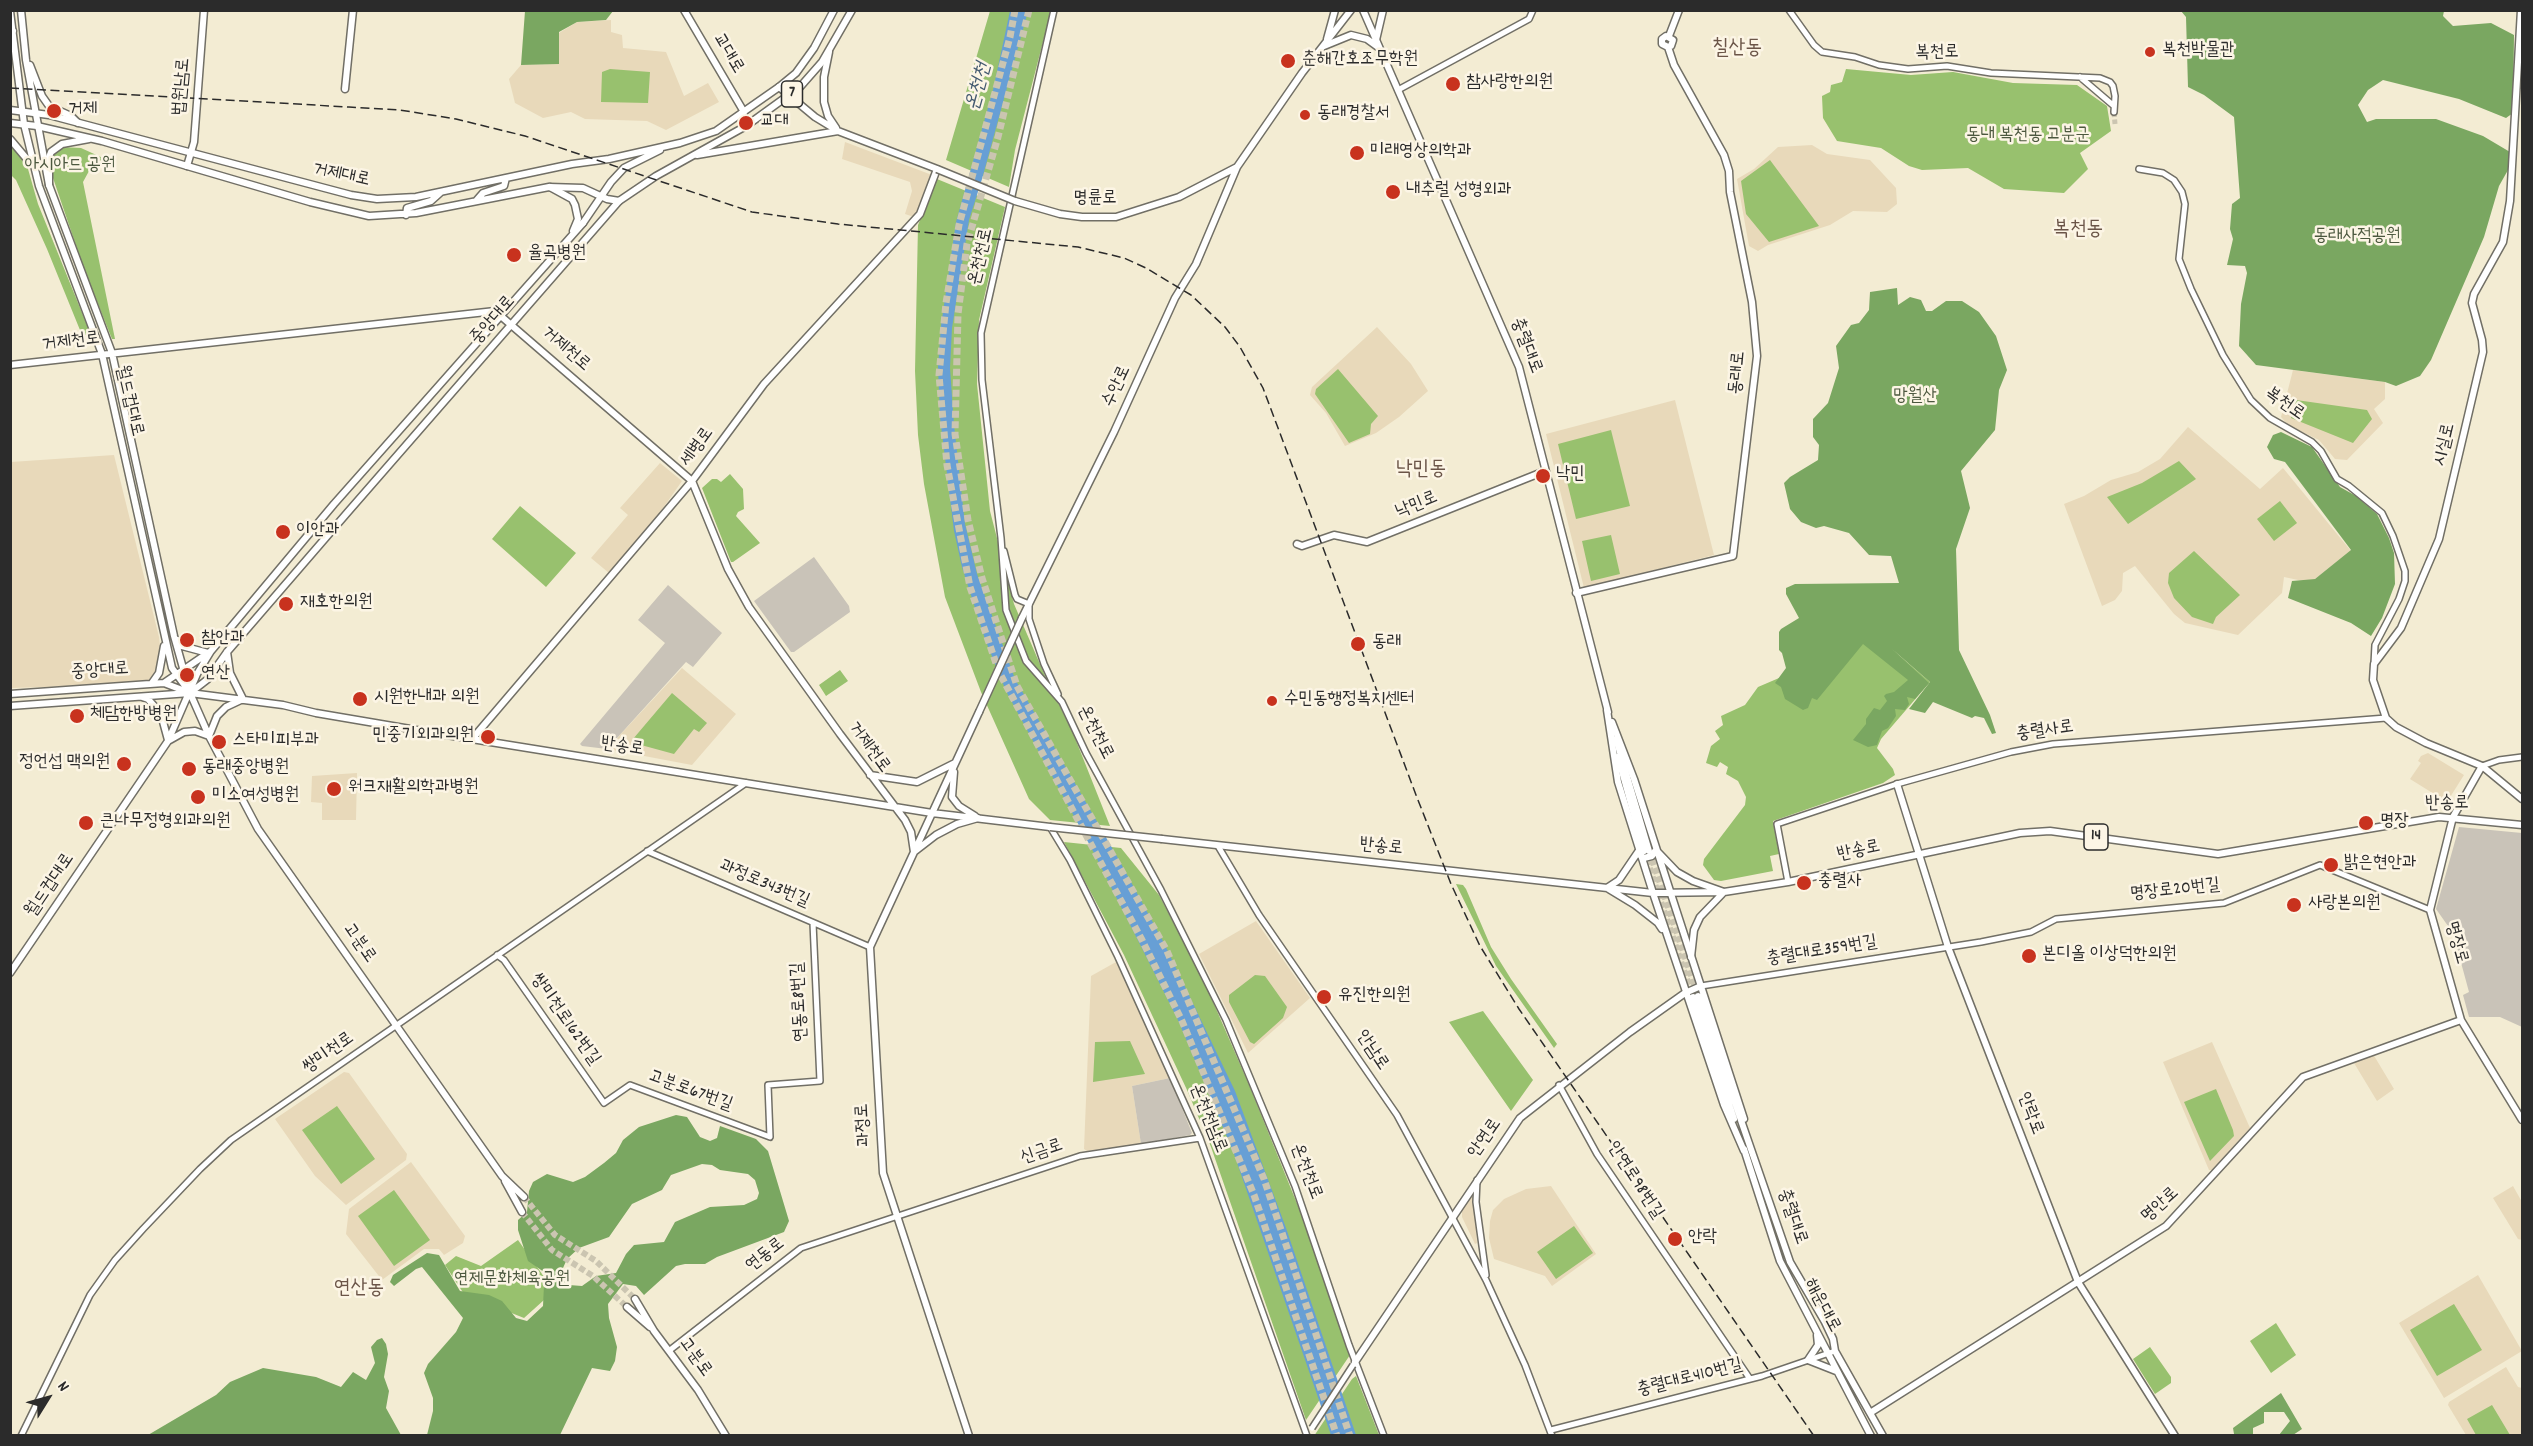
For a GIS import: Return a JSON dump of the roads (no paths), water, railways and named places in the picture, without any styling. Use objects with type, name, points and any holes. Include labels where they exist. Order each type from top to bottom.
[{"type":"main road","name":"월드컵대로","points":[[10,973],[168,741],[190,693],[174,636],[112,353],[49,185],[37,126],[21,10]]},
{"type":"main road","name":"법원남로","points":[[187,166],[191,153],[200,80],[204,10]]},
{"type":"main road","points":[[345,89],[353,10]]},
{"type":"main road","name":"교대로","points":[[684,10],[744,112]]},
{"type":"main road","name":"7","points":[[744,112],[779,87],[805,61],[834,10]]},
{"type":"main road","name":"중앙대로","points":[[10,706],[190,693],[208,679],[227,652],[619,201],[656,176],[746,126],[789,97],[813,74],[829,52],[852,10]]},
{"type":"main road","points":[[1325,44],[1335,10]]},
{"type":"main road","points":[[1237,167],[1254,140],[1351,10]]},
{"type":"main road","name":"충렬대로","points":[[1363,10],[1519,366],[1607,710]]},
{"type":"main road","points":[[1376,40],[1383,10]]},
{"type":"main road","name":"동래로","points":[[1576,593],[1733,556],[1757,356],[1752,302],[1730,192],[1729,171],[1724,155],[1674,65],[1668,47],[1673,44],[1669,36],[1679,10]]},
{"type":"main road","name":"시실로","points":[[2374,664],[2401,628],[2439,539],[2483,352],[2472,303],[2474,294],[2501,250],[2504,237],[2510,201],[2521,10]]},
{"type":"main road","name":"월드컵대로","points":[[10,11],[22,111],[34,170],[102,354],[172,668],[190,693]]},
{"type":"main road","points":[[1325,44],[1351,35],[1367,39],[1379,48]]},
{"type":"main road","points":[[696,155],[838,131],[828,116],[824,102],[824,77],[829,52]]},
{"type":"main road","points":[[26,57],[42,96],[50,106],[71,116],[78,124]]},
{"type":"main road","name":"명륜로","points":[[779,87],[815,117],[838,131],[1015,201],[1060,214],[1116,217],[1172,200],[1237,167]]},
{"type":"main road","name":"거제대로","points":[[10,110],[35,113],[364,197],[394,199],[441,192],[669,146],[716,131],[744,112]]},
{"type":"main road","name":"거제대로","points":[[10,123],[37,126],[93,138],[346,212],[379,217],[549,187],[583,188],[619,201]]},
{"type":"main road","points":[[49,185],[51,152],[62,144],[93,138]]},
{"type":"main road","points":[[10,139],[24,153],[34,170]]},
{"type":"main road","name":"거제대로","points":[[583,223],[624,168],[669,146]]},
{"type":"main road","name":"수안로","points":[[979,712],[1022,618],[1114,432],[1174,301],[1196,264],[1237,167]]},
{"type":"main road","name":"세병로","points":[[473,738],[692,482],[764,384],[920,214],[937,170]]},
{"type":"main road","points":[[476,201],[483,193],[504,186],[506,178]]},
{"type":"main road","points":[[549,187],[572,200],[578,212],[575,228],[567,242]]},
{"type":"main road","points":[[406,214],[406,208],[431,201],[441,192]]},
{"type":"main road","name":"중앙대로","points":[[190,693],[197,674],[210,652],[334,504],[583,223]]},
{"type":"main road","name":"거제천로","points":[[10,365],[495,310],[692,482],[728,569],[749,607],[904,820],[911,832],[914,852]]},
{"type":"main road","name":"낙민로","points":[[1297,544],[1302,546],[1334,535],[1366,542],[1545,471]]},
{"type":"main road","points":[[151,684],[157,677],[163,662],[164,633]]},
{"type":"main road","points":[[174,636],[182,646],[210,652]]},
{"type":"main road","points":[[164,683],[210,652]]},
{"type":"main road","points":[[135,696],[148,699],[155,707],[162,718],[168,741],[184,732],[195,731],[209,736],[217,716],[226,707],[243,699],[230,673],[227,652]]},
{"type":"main road","points":[[2374,664],[2373,680],[2386,718],[2397,727],[2426,743],[2482,766],[2523,799]]},
{"type":"main road","name":"중앙대로","points":[[10,693],[164,683],[190,693]]},
{"type":"main road","name":"반송로","points":[[190,693],[283,705],[316,713],[932,813],[1653,893],[1724,892],[1788,882],[2019,834],[2050,831],[2218,854],[2428,818],[2453,817],[2523,825]]},
{"type":"main road","name":"고분로","points":[[190,693],[209,736],[258,829],[502,1176],[524,1197]]},
{"type":"main road","points":[[1607,710],[1634,779],[1653,893],[1685,993],[1724,1105],[1748,1150]]},
{"type":"main road","points":[[1607,710],[1618,782],[1647,851],[1671,894],[1740,1102],[1748,1150]]},
{"type":"main road","name":"과정로","points":[[969,1436],[883,1173],[870,947],[979,712]]},
{"type":"main road","points":[[870,775],[917,782],[956,763]]},
{"type":"main road","points":[[956,763],[952,797],[959,806],[978,818]]},
{"type":"main road","name":"명장로","points":[[2482,766],[2453,817],[2430,910],[2461,1020],[2523,1120]]},
{"type":"main road","name":"안락로","points":[[1897,784],[1948,947],[2078,1282],[2175,1436]]},
{"type":"main road","points":[[914,852],[936,835],[957,824],[978,818]]},
{"type":"main road","points":[[1647,851],[1607,888],[1635,905],[1658,923],[1669,943]]},
{"type":"main road","points":[[1647,851],[1689,879],[1724,892],[1700,917],[1694,930],[1691,957]]},
{"type":"main road","name":"안연로","points":[[1354,1364],[1520,1118],[1559,1085],[1685,993],[1701,986]]},
{"type":"main road","name":"충렬대로","points":[[1696,996],[1748,1150],[1790,1262],[1833,1339],[1832,1352],[1882,1436]]},
{"type":"main road","name":"명안로","points":[[1870,1413],[2171,1222],[2303,1077],[2461,1020]]},
{"type":"main road","name":"해운대로","points":[[1748,1150],[1775,1248],[1817,1332],[1832,1352],[1840,1375],[1871,1436]]},
{"type":"main road","points":[[502,1176],[522,1212]]},
{"type":"main road","name":"고분로","points":[[636,1299],[654,1330],[698,1390],[726,1436]]},
{"type":"main road","points":[[627,1307],[654,1330]]},
{"type":"main road","points":[[1817,1332],[1818,1345],[1808,1360],[1828,1366],[1840,1375]]},
{"type":"street","name":"온천천로","points":[[1054,10],[981,333],[982,380],[1001,538],[1006,610],[1026,660],[1062,702],[1086,753],[1162,892],[1226,1020],[1295,1186],[1354,1364],[1384,1436]]},
{"type":"street","points":[[1398,90],[1529,19],[1533,10]]},
{"type":"street","name":"복천로","points":[[1789,10],[1820,51],[1855,57],[1879,65],[1915,69],[1947,66],[1991,73],[2080,77],[2100,78],[2110,82],[2115,96],[2114,109],[2080,77]]},
{"type":"street","name":"복천로","points":[[2139,169],[2163,173],[2174,180],[2182,192],[2185,204],[2179,259],[2223,355],[2251,400],[2270,418],[2312,442],[2321,451],[2337,479],[2382,513],[2394,536],[2405,581],[2399,599],[2375,645],[2374,664]]},
{"type":"street","points":[[1001,538],[1015,595],[1017,599],[1029,604],[1029,619],[1044,664],[1062,702]]},
{"type":"street","name":"충렬사로","points":[[1788,882],[1777,824],[1897,784],[2011,752],[2053,744],[2386,718]]},
{"type":"street","points":[[2482,766],[2499,760],[2523,757]]},
{"type":"street","name":"쌍미천로","points":[[21,1436],[90,1295],[115,1260],[200,1169],[231,1140],[746,783]]},
{"type":"street","name":"온천천남로","points":[[1050,827],[1070,860],[1118,957],[1200,1138],[1307,1436]]},
{"type":"street","name":"안남로","points":[[1218,846],[1259,915],[1397,1115],[1453,1215],[1486,1280],[1525,1365],[1551,1433]]},
{"type":"street","name":"과정로343번길","points":[[647,851],[870,947]]},
{"type":"street","name":"명장로20번길","points":[[1948,947],[2031,932],[2056,919],[2224,903],[2320,865],[2430,910]]},
{"type":"street","name":"연동로8번길","points":[[770,1137],[768,1085],[820,1081],[813,922]]},
{"type":"street","name":"충렬대로359번길","points":[[1701,986],[1948,947]]},
{"type":"street","name":"쌍미천로162번길","points":[[497,955],[504,960],[604,1103]]},
{"type":"street","name":"고분로67번길","points":[[604,1103],[630,1085],[770,1137]]},
{"type":"street","name":"안연로98번길","points":[[1559,1085],[1597,1154],[1750,1379]]},
{"type":"street","name":"신금로","points":[[898,1218],[1080,1156],[1200,1138]]},
{"type":"street","name":"안남로","points":[[1477,1179],[1476,1202],[1486,1280]]},
{"type":"street","name":"연동로","points":[[670,1350],[801,1248],[898,1218]]},
{"type":"street","name":"충렬대로410번길","points":[[1551,1433],[1750,1379],[1832,1352]]},
{"type":"street","points":[[1307,1436],[1354,1364]]},
{"type":"water","name":"온천천","points":[[1010,11],[1028,11],[969,220],[952,328],[950,368],[954,425],[965,524],[977,574],[1015,679],[1164,943],[1235,1091],[1286,1228],[1356,1435],[1331,1435],[1233,1151],[1178,1020],[1094,853],[1006,691],[985,639],[962,567],[954,531],[940,417],[938,367],[941,326],[956,222],[993,90]]},
{"type":"tunnel","points":[[1015,10],[1010,37],[959,225],[946,303],[939,375],[947,465],[970,587],[999,672],[1142,940],[1182,1021],[1254,1195],[1337,1436]]},
{"type":"tunnel","points":[[1029,10],[998,137],[967,244],[958,314],[955,434],[968,520],[982,578],[1017,686],[1167,951],[1264,1179],[1350,1436]]},
{"type":"tunnel","points":[[2114,112],[2115,124]]},
{"type":"tunnel","points":[[1644,851],[1693,997]]},
{"type":"tunnel","points":[[1649,851],[1698,996]]},
{"type":"tunnel","points":[[524,1197],[555,1235],[596,1261],[635,1299]]},
{"type":"tunnel","points":[[522,1212],[552,1250],[593,1276],[627,1307]]},
{"type":"railway","points":[[10,88],[400,110],[456,119],[525,136],[752,212],[838,224],[1078,247],[1124,258],[1146,268],[1191,295],[1225,327],[1240,347],[1263,388],[1416,795],[1451,884],[1480,946],[1519,1009],[1814,1436]]},
{"type":"place","name":"복천박물관","points":[[2150,52]]},
{"type":"place","name":"춘해간호조무학원","points":[[1288,61]]},
{"type":"place","name":"참사랑한의원","points":[[1453,84]]},
{"type":"place","name":"거제","points":[[54,111]]},
{"type":"place","name":"동래경찰서","points":[[1305,115]]},
{"type":"place","name":"교대","points":[[746,123]]},
{"type":"place","name":"미래영상의학과","points":[[1357,153]]},
{"type":"place","name":"내추럴 성형외과","points":[[1393,192]]},
{"type":"place","name":"율곡병원","points":[[514,255]]},
{"type":"place","name":"낙민","points":[[1543,476]]},
{"type":"place","name":"이안과","points":[[283,532]]},
{"type":"place","name":"재호한의원","points":[[286,604]]},
{"type":"place","name":"참안과","points":[[187,640]]},
{"type":"place","name":"동래","points":[[1358,644]]},
{"type":"place","name":"연산","points":[[187,675]]},
{"type":"place","name":"시원한내과 의원","points":[[360,699]]},
{"type":"place","name":"수민동행정복지센터","points":[[1272,701]]},
{"type":"place","name":"체담한방병원","points":[[77,716]]},
{"type":"place","name":"민중기외과의원","points":[[488,737]]},
{"type":"place","name":"스타미피부과","points":[[219,742]]},
{"type":"place","name":"정언섭 맥의원","points":[[124,764]]},
{"type":"place","name":"동래중앙병원","points":[[189,769]]},
{"type":"place","name":"워크재활의학과병원","points":[[334,789]]},
{"type":"place","name":"미소여성병원","points":[[198,797]]},
{"type":"place","name":"큰나무정형외과의원","points":[[86,823]]},
{"type":"place","name":"명장","points":[[2366,823]]},
{"type":"place","name":"밝은현안과","points":[[2331,865]]},
{"type":"place","name":"충렬사","points":[[1804,883]]},
{"type":"place","name":"사랑본의원","points":[[2294,905]]},
{"type":"place","name":"본디올 이상덕한의원","points":[[2029,956]]},
{"type":"place","name":"유진한의원","points":[[1324,997]]},
{"type":"place","name":"안락","points":[[1675,1239]]},
{"type":"district","name":"칠산동","points":[[1737,50]]},
{"type":"district","name":"복천동","points":[[2078,231]]},
{"type":"district","name":"낙민동","points":[[1421,471]]},
{"type":"district","name":"연산동","points":[[359,1290]]},
{"type":"park label","name":"동내 복천동 고분군","points":[[2028,137]]},
{"type":"park label","name":"아시아드 공원","points":[[70,167]]},
{"type":"park label","name":"동래사적공원","points":[[2357,238]]},
{"type":"park label","name":"망월산","points":[[1915,398]]},
{"type":"park label","name":"연제문화체육공원","points":[[512,1281]]}]
